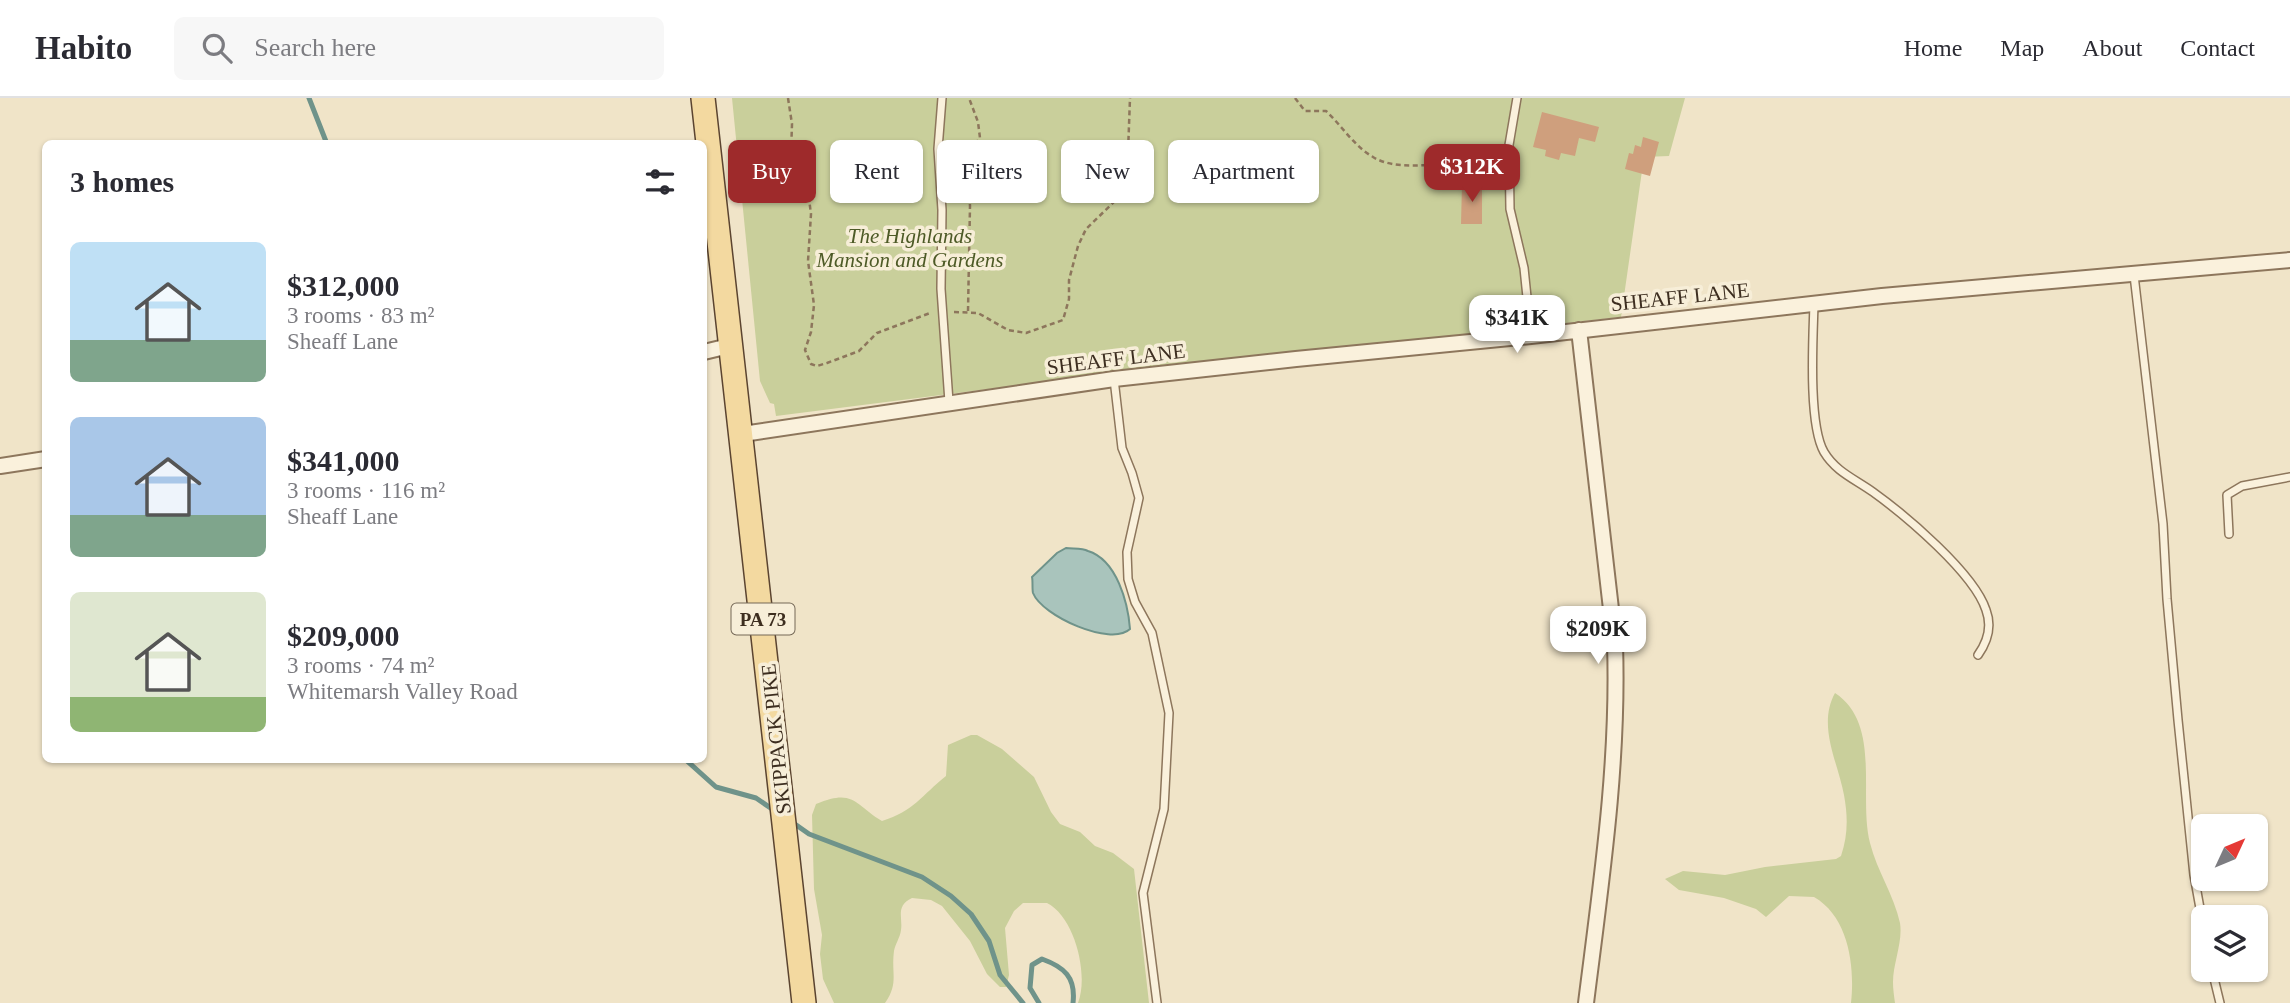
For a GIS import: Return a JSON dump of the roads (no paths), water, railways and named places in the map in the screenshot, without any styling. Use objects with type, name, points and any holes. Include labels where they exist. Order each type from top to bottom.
[{"type":"main road","name":"PA 73","points":[[703,98],[743,434]]},
{"type":"main road","name":"SKIPPACK PIKE","points":[[743,434],[804,1003]]},
{"type":"street","name":"SHEAFF LANE","points":[[743,434],[1114,379],[1814,304],[2290,260]]},
{"type":"street","points":[[1579,330],[1615,644],[1616,695],[1614,769],[1586,1003]]},
{"type":"street","points":[[707,351],[733,345]]},
{"type":"street","points":[[0,466],[42,460]]},
{"type":"lane","points":[[942,98],[938,149],[942,210],[941,289],[949,402]]},
{"type":"lane","points":[[1517,98],[1508,173],[1510,209],[1524,268],[1531,336]]},
{"type":"lane","points":[[2134,275],[2163,524],[2166,599],[2194,875],[2199,905]]},
{"type":"lane","points":[[1814,304],[1813,386],[1823,451],[1834,466],[1880,497],[1951,560],[1968,579],[1981,598],[1989,627],[1986,643],[1979,655]]},
{"type":"lane","points":[[1114,379],[1122,448],[1139,498],[1130,528],[1128,579],[1135,601],[1152,634],[1169,713],[1164,809],[1143,893],[1157,1003]]},
{"type":"lane","points":[[2229,534],[2227,495],[2242,486],[2290,477]]},
{"type":"lane","points":[[2215,982],[2220,1003]]},
{"type":"water","points":[[1066,548],[1086,550],[1107,563],[1123,595],[1130,629],[1121,634],[1093,632],[1063,619],[1039,602],[1033,593],[1032,577]]},
{"type":"waterway","points":[[309,98],[325,140]]},
{"type":"waterway","points":[[689,763],[716,787],[756,798],[775,811]]},
{"type":"waterway","points":[[792,822],[809,834],[922,877],[951,896],[971,914],[989,941],[1000,975],[1023,1003]]},
{"type":"waterway","points":[[1039,1003],[1030,988],[1032,965],[1042,959],[1067,974],[1073,986],[1073,1003]]},
{"type":"park label","name":"The Highlands Mansion and Gardens","points":[[910,248]]}]
